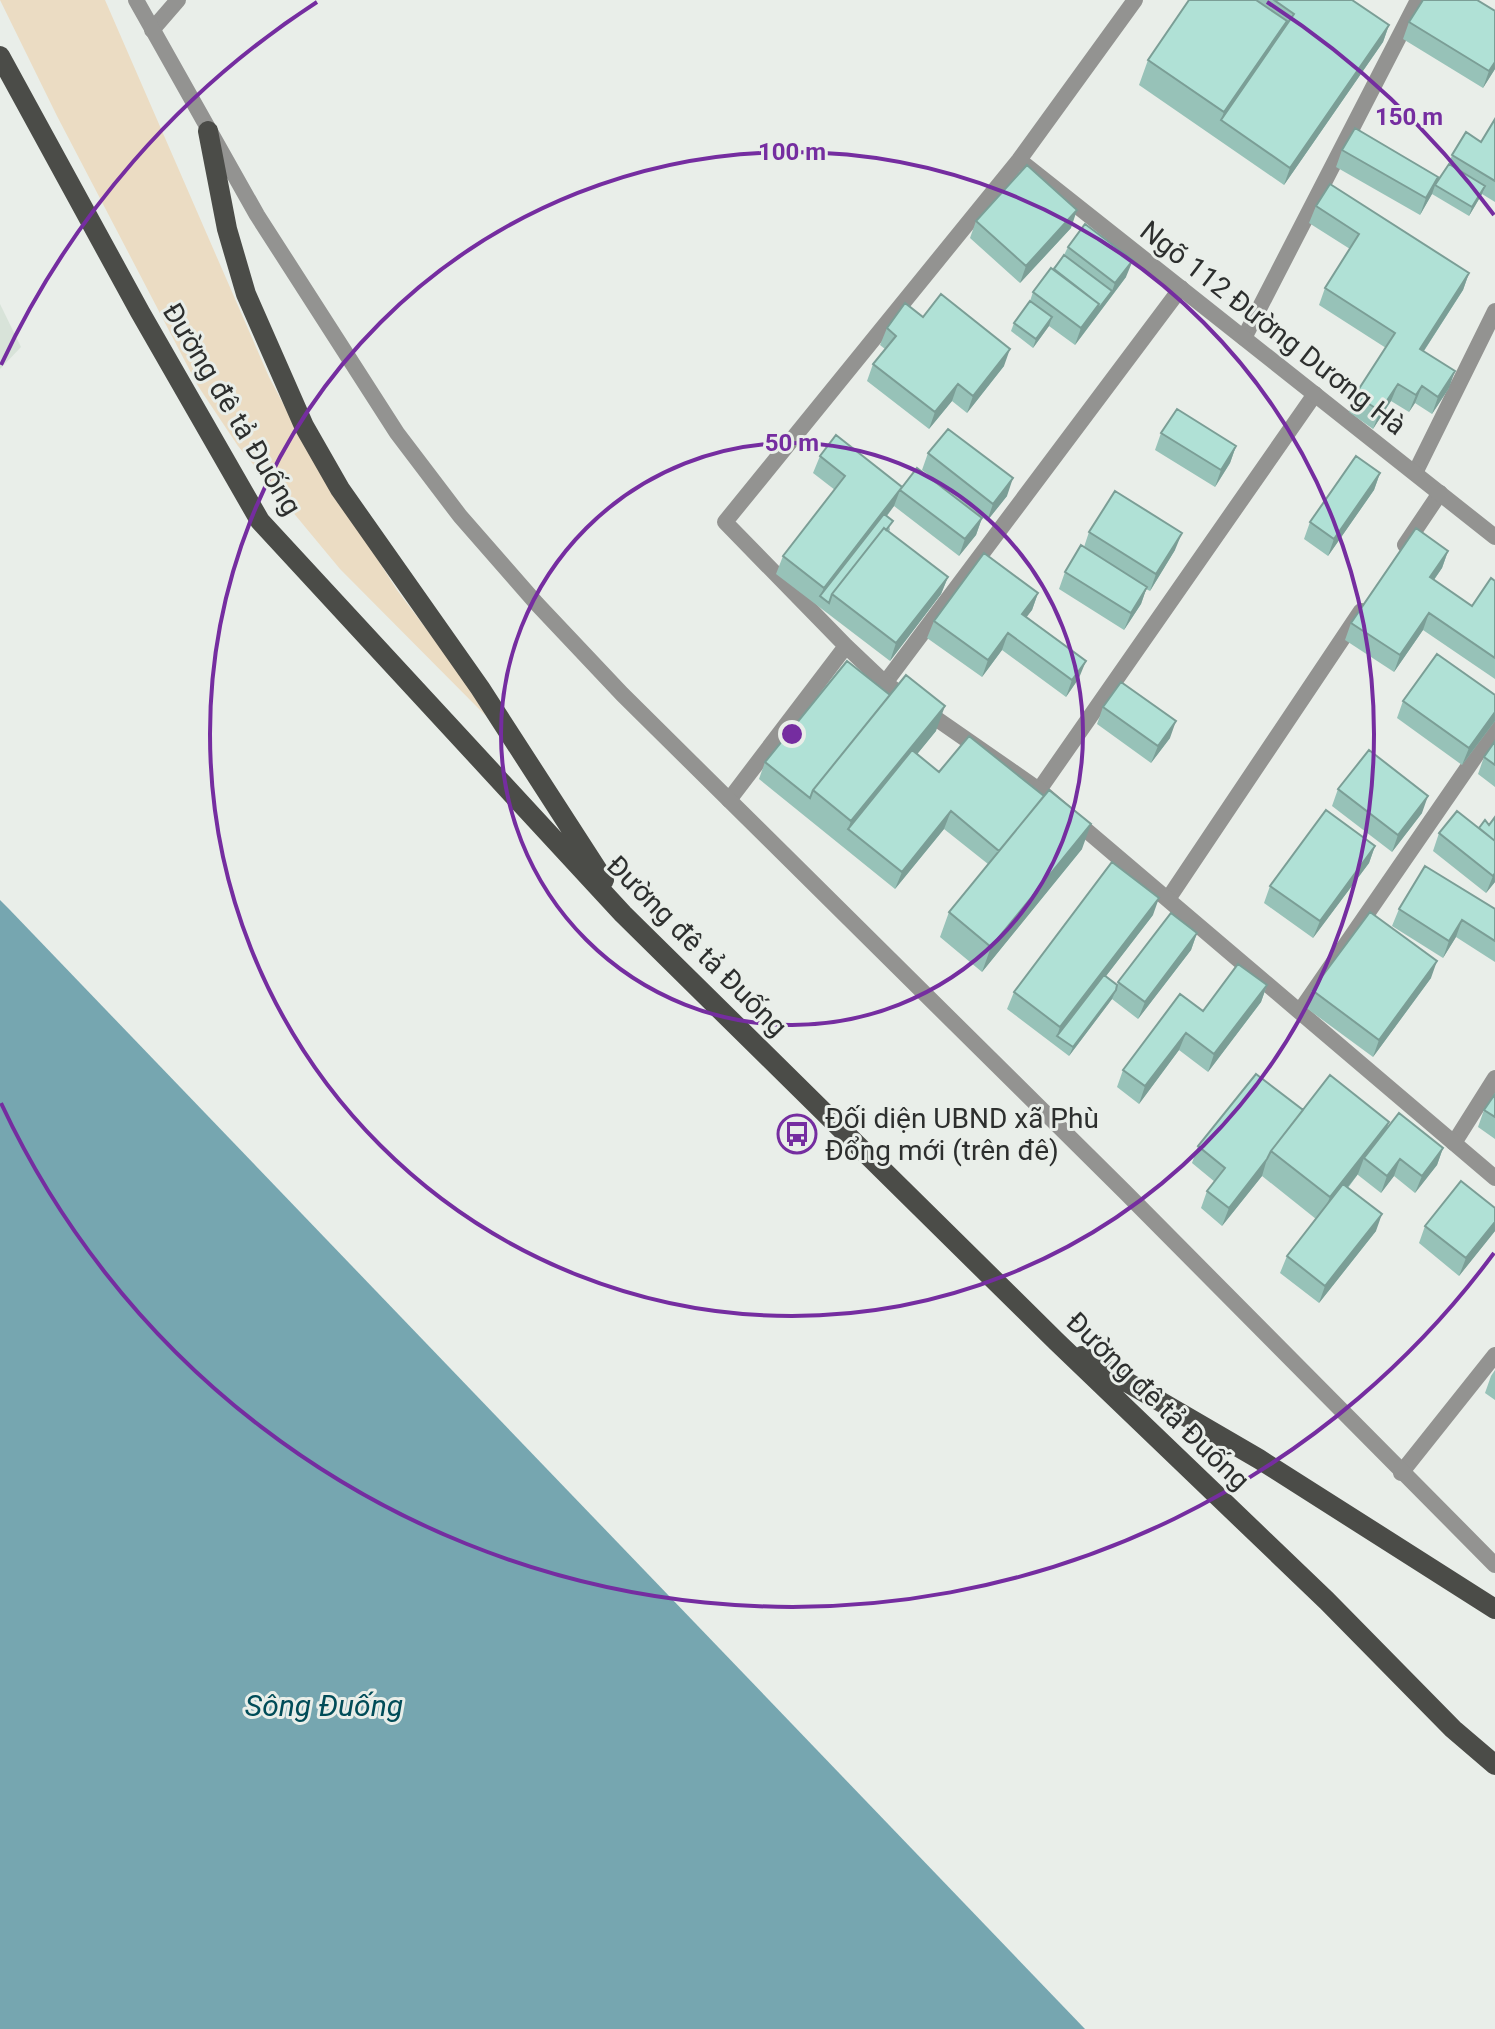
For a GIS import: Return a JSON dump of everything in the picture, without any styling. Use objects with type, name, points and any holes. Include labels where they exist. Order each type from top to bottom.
[{"type":"main road","name":"Đường đê tả Đuống","points":[[0,56],[140,312],[260,521],[623,914],[1057,1342],[1327,1601],[1453,1729],[1495,1765]]},
{"type":"main road","points":[[208,131],[227,229],[246,294],[304,426],[340,489],[489,701],[584,847],[623,914]]},
{"type":"main road","points":[[1057,1342],[1259,1459],[1495,1609]]},
{"type":"street","points":[[136,0],[257,215],[397,433],[460,516],[601,672],[1126,1193],[1495,1565]]},
{"type":"street","points":[[152,30],[178,0]]},
{"type":"street","points":[[1135,0],[1019,160],[725,522],[885,683],[1039,790],[1495,1178]]},
{"type":"street","points":[[1244,338],[1418,0]]},
{"type":"street","name":"Ngõ 112 Đường Dương Hà","points":[[1019,160],[1495,537]]},
{"type":"street","points":[[885,683],[1181,288]]},
{"type":"street","points":[[1415,473],[1495,311]]},
{"type":"street","points":[[1039,790],[1315,394]]},
{"type":"street","points":[[1396,559],[1440,493]]},
{"type":"street","points":[[1168,899],[1370,598]]},
{"type":"street","points":[[729,800],[846,646]]},
{"type":"street","points":[[1300,1011],[1495,728]]},
{"type":"street","points":[[1454,1143],[1495,1078]]},
{"type":"street","points":[[1401,1473],[1495,1355]]},
{"type":"shaded area","points":[[0,0],[105,0],[269,377],[304,443],[397,590],[458,671],[486,716],[340,569],[238,446],[198,386]]},
{"type":"shaded area","points":[[0,304],[21,347],[0,369]]},
{"type":"water","name":"Sông Đuống","points":[[0,900],[9,909],[1085,2029],[0,2029]]},
{"type":"building","points":[[1189,0],[1256,0],[1287,21],[1224,112],[1148,60]]},
{"type":"building","points":[[1274,0],[1352,0],[1389,25],[1290,168],[1221,120],[1294,14]]},
{"type":"building","points":[[1423,0],[1477,0],[1495,11],[1495,62],[1489,71],[1409,22]]},
{"type":"building","points":[[1495,119],[1495,181],[1452,155],[1466,132],[1481,142]]},
{"type":"building","points":[[1355,128],[1438,177],[1426,198],[1342,150]]},
{"type":"building","points":[[1449,164],[1485,186],[1472,207],[1435,185]]},
{"type":"building","points":[[1027,165],[1077,210],[1026,266],[976,221]]},
{"type":"building","points":[[1330,184],[1469,273],[1420,349],[1455,371],[1438,397],[1422,386],[1416,395],[1398,384],[1380,411],[1355,395],[1395,333],[1325,288],[1359,234],[1316,206]]},
{"type":"building","points":[[1085,224],[1133,260],[1115,283],[1068,247]]},
{"type":"building","points":[[1064,255],[1112,291],[1096,312],[1099,304],[1054,269]]},
{"type":"building","points":[[1051,268],[1099,304],[1081,328],[1033,292]]},
{"type":"building","points":[[941,294],[1010,349],[973,396],[958,384],[935,412],[873,364],[896,336],[887,328],[905,303],[923,317]]},
{"type":"building","points":[[1030,301],[1052,317],[1036,339],[1014,323]]},
{"type":"building","points":[[1177,409],[1236,446],[1221,470],[1161,433]]},
{"type":"building","points":[[948,429],[1013,478],[993,504],[928,453]]},
{"type":"building","points":[[836,435],[902,487],[824,588],[783,556],[845,476],[820,456]]},
{"type":"building","points":[[1356,456],[1380,473],[1334,539],[1310,522]]},
{"type":"building","points":[[917,468],[982,518],[965,539],[900,490]]},
{"type":"building","points":[[1115,491],[1182,533],[1156,574],[1089,532]]},
{"type":"building","points":[[884,514],[893,521],[886,530],[884,528],[832,594],[829,603],[820,596]]},
{"type":"building","points":[[884,528],[948,577],[896,643],[832,594]]},
{"type":"building","points":[[1416,528],[1448,551],[1430,577],[1472,606],[1491,578],[1495,581],[1495,658],[1429,613],[1400,655],[1351,623]]},
{"type":"building","points":[[1081,545],[1147,587],[1131,613],[1065,572]]},
{"type":"building","points":[[984,553],[1038,593],[1022,614],[1086,661],[1072,680],[1008,633],[988,660],[934,621]]},
{"type":"building","points":[[1437,654],[1495,695],[1495,712],[1469,748],[1403,701]]},
{"type":"building","points":[[847,661],[890,695],[813,790],[810,798],[765,762]]},
{"type":"building","points":[[906,675],[945,706],[851,821],[813,790]]},
{"type":"building","points":[[1121,682],[1176,721],[1158,746],[1103,707]]},
{"type":"building","points":[[969,736],[1044,796],[999,851],[951,811],[902,872],[848,829],[912,750],[939,772]]},
{"type":"building","points":[[1495,741],[1495,765],[1484,757]]},
{"type":"building","points":[[1369,750],[1428,796],[1398,835],[1338,789]]},
{"type":"building","points":[[1049,790],[1091,824],[991,947],[949,912]]},
{"type":"building","points":[[1326,810],[1375,846],[1320,921],[1270,886]]},
{"type":"building","points":[[1457,811],[1495,841],[1493,876],[1439,833]]},
{"type":"building","points":[[1495,817],[1495,841],[1479,828],[1485,820],[1489,825]]},
{"type":"building","points":[[1112,862],[1159,898],[1060,1027],[1014,992]]},
{"type":"building","points":[[1425,866],[1495,909],[1495,941],[1462,920],[1449,941],[1399,909]]},
{"type":"building","points":[[1370,912],[1437,961],[1379,1040],[1312,990]]},
{"type":"building","points":[[1171,913],[1197,933],[1145,1002],[1118,982]]},
{"type":"building","points":[[1238,964],[1267,985],[1214,1054],[1186,1033],[1145,1086],[1123,1070],[1180,994],[1203,1011]]},
{"type":"building","points":[[1104,975],[1117,985],[1116,990],[1073,1047],[1057,1036]]},
{"type":"building","points":[[1256,1074],[1303,1110],[1229,1208],[1207,1191],[1225,1168],[1198,1146]]},
{"type":"building","points":[[1330,1075],[1389,1122],[1330,1197],[1271,1151]]},
{"type":"building","points":[[1495,1094],[1495,1117],[1484,1110]]},
{"type":"building","points":[[1399,1113],[1443,1148],[1422,1176],[1400,1159],[1387,1176],[1364,1158]]},
{"type":"building","points":[[1461,1181],[1495,1208],[1495,1222],[1466,1258],[1425,1226]]},
{"type":"building","points":[[1343,1184],[1382,1214],[1325,1286],[1287,1256]]},
{"type":"place","name":"Đối diện UBND xã Phù Đổng mới (trên đê)","points":[[797,1134]]}]
